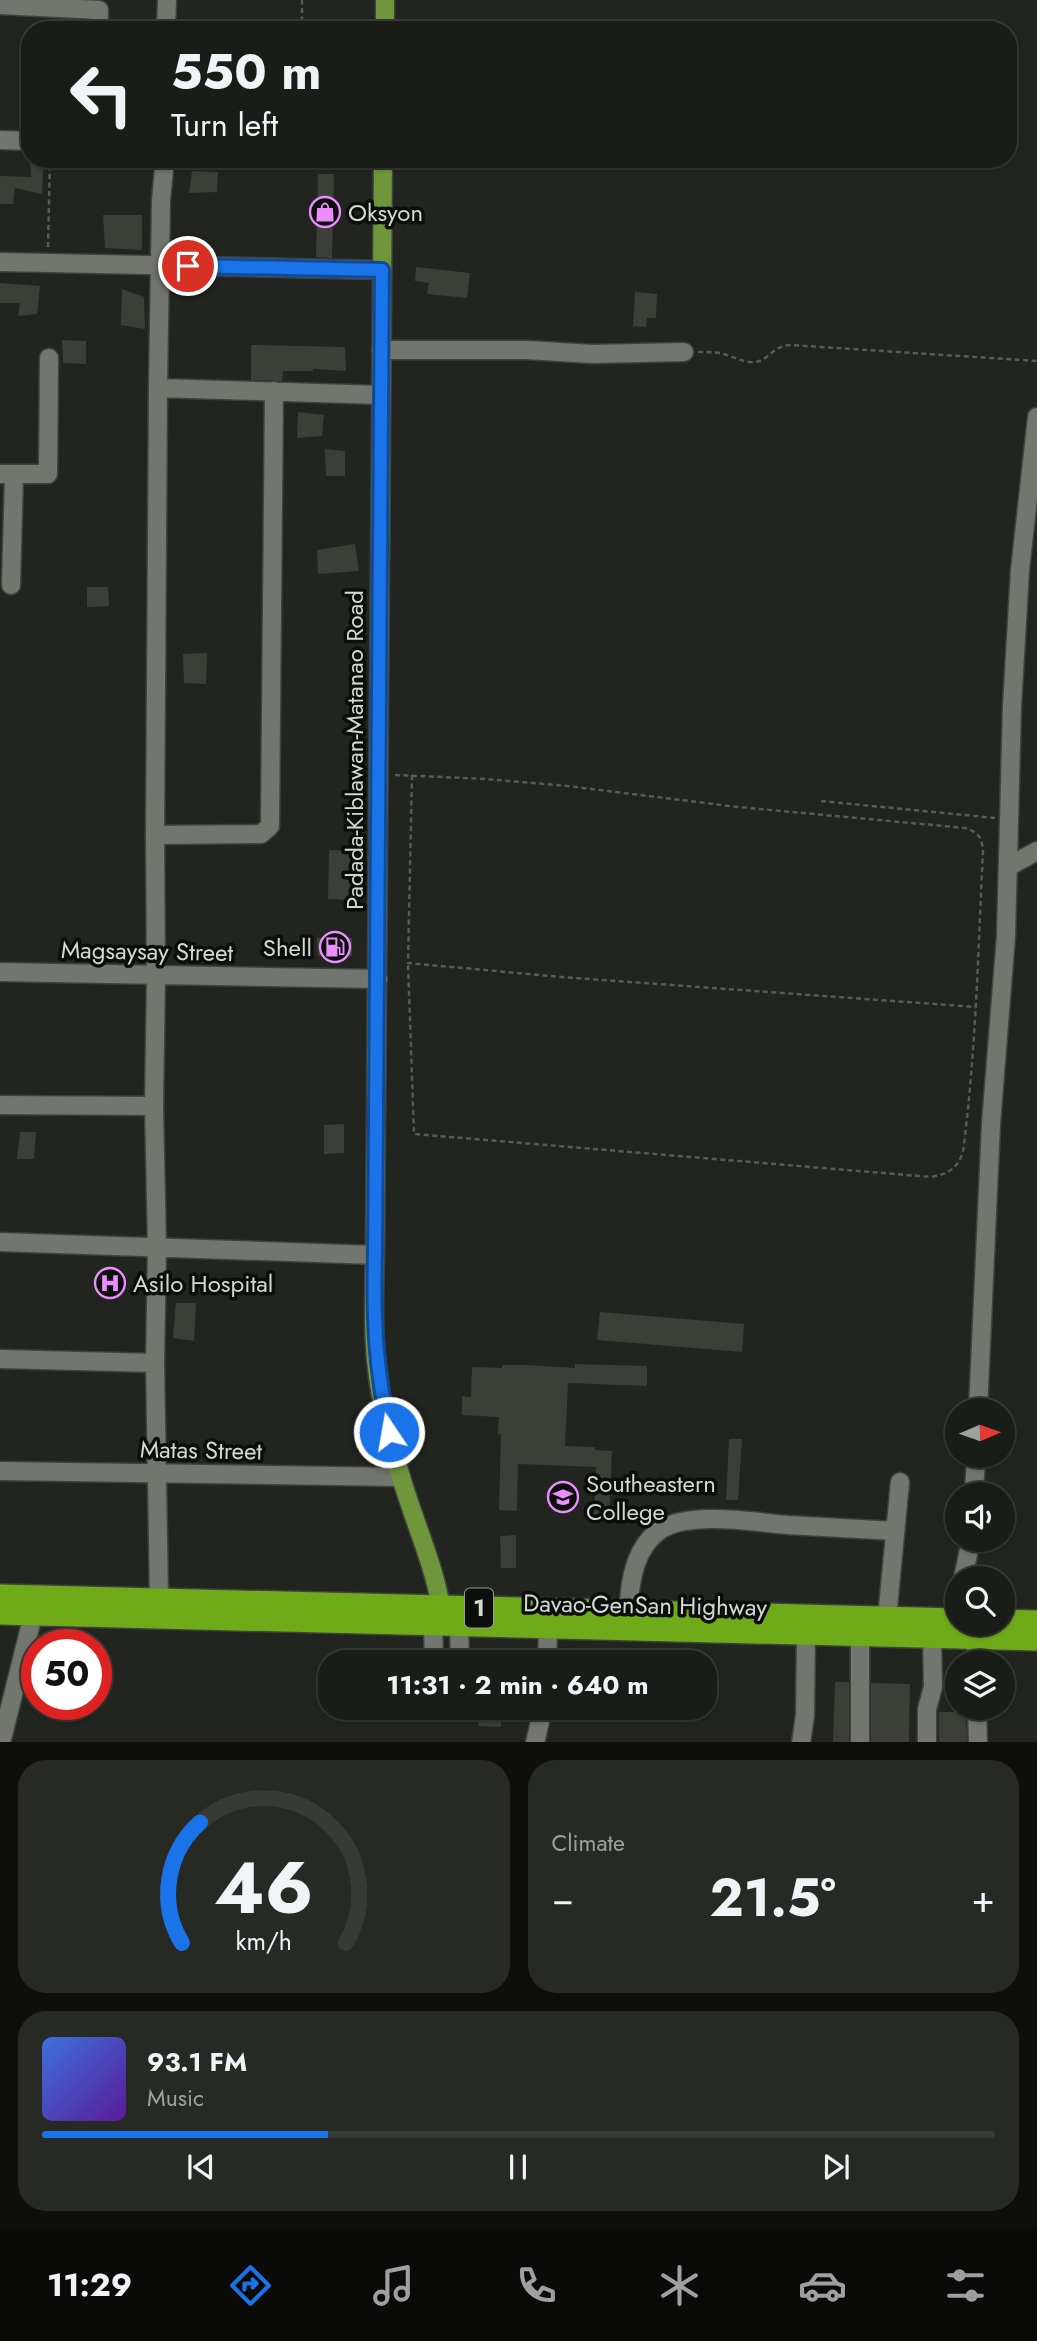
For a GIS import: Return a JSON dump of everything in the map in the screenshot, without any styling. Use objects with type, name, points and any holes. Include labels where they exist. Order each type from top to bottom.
[{"type":"highway","name":"Davao-GenSan Highway","points":[[0,1595],[159,1598],[548,1629],[860,1636],[945,1625]]},
{"type":"highway","name":"Davao-GenSan Highway","points":[[0,1614],[445,1621],[629,1612],[887,1618],[945,1624]]},
{"type":"highway","points":[[1015,1620],[1037,1621]]},
{"type":"highway","name":"Davao-GenSan Highway","points":[[972,1636],[1037,1640]]},
{"type":"main road","points":[[385,0],[385,21]]},
{"type":"main road","name":"Padada-Kiblawan-Matanao Road","points":[[383,168],[378,979],[373,1311],[383,1405],[401,1477],[435,1573],[445,1621]]},
{"type":"street","points":[[166,21],[167,0]]},
{"type":"street","points":[[0,5],[99,10],[99,21]]},
{"type":"street","points":[[0,140],[21,141]]},
{"type":"street","points":[[159,1598],[154,1106],[158,388],[161,200],[164,168]]},
{"type":"street","points":[[0,262],[382,270]]},
{"type":"street","points":[[380,350],[527,350],[592,354],[684,352]]},
{"type":"street","points":[[11,585],[7,474],[48,474],[49,358]]},
{"type":"street","points":[[158,388],[380,395]]},
{"type":"street","points":[[155,835],[261,834],[270,826],[274,391]]},
{"type":"street","points":[[979,1398],[991,1124],[1003,993],[1012,706],[1020,570],[1037,417]]},
{"type":"street","points":[[1008,867],[1037,851]]},
{"type":"street","name":"Magsaysay Street","points":[[0,972],[378,979]]},
{"type":"street","points":[[0,1105],[154,1106]]},
{"type":"street","points":[[0,1242],[375,1255]]},
{"type":"street","points":[[0,1359],[155,1363]]},
{"type":"street","name":"Matas Street","points":[[0,1471],[401,1477]]},
{"type":"street","points":[[887,1618],[900,1482]]},
{"type":"street","points":[[629,1612],[631,1576],[637,1561],[648,1542],[659,1531],[671,1525],[713,1520],[895,1531]]},
{"type":"street","points":[[1,1742],[33,1615]]},
{"type":"street","points":[[437,1650],[445,1621]]},
{"type":"street","points":[[445,1621],[456,1650]]},
{"type":"street","points":[[547,1650],[548,1629]]},
{"type":"street","points":[[801,1742],[805,1715],[806,1635]]},
{"type":"street","points":[[860,1636],[860,1742]]},
{"type":"street","points":[[927,1742],[927,1709],[947,1636]]},
{"type":"street","points":[[976,1638],[976,1650]]},
{"type":"street","points":[[535,1742],[540,1720]]},
{"type":"street","points":[[977,1720],[978,1742]]},
{"type":"path","points":[[302,0],[302,21]]},
{"type":"path","points":[[48,263],[50,168]]},
{"type":"path","points":[[684,352],[713,352],[754,362],[762,360],[780,346],[790,345],[1037,361]]},
{"type":"path","points":[[378,775],[412,775],[486,779],[567,786],[737,807],[831,814],[973,830],[982,840],[983,851],[972,1067],[963,1152],[959,1164],[952,1170],[931,1177],[414,1133],[408,963],[412,775]]},
{"type":"path","points":[[821,801],[1009,820]]},
{"type":"path","points":[[408,963],[561,977],[976,1007]]},
{"type":"building","points":[[30,168],[43,169],[42,194],[15,188],[13,204],[0,204],[0,176],[31,177]]},
{"type":"building","points":[[192,171],[218,172],[217,192],[189,193]]},
{"type":"building","points":[[318,174],[334,174],[332,258],[316,257]]},
{"type":"building","points":[[103,215],[142,215],[142,250],[105,248]]},
{"type":"building","points":[[416,267],[470,273],[467,298],[427,294],[429,283],[415,281]]},
{"type":"building","points":[[0,283],[40,286],[37,314],[18,316],[20,303],[0,303]]},
{"type":"building","points":[[122,289],[144,297],[145,329],[121,325]]},
{"type":"building","points":[[635,292],[657,294],[656,318],[647,318],[646,327],[633,326]]},
{"type":"building","points":[[62,340],[86,341],[86,364],[63,363]]},
{"type":"building","points":[[251,345],[345,347],[346,371],[283,371],[282,381],[251,380]]},
{"type":"building","points":[[298,412],[324,415],[322,436],[297,438]]},
{"type":"building","points":[[325,449],[345,451],[345,476],[326,476]]},
{"type":"building","points":[[355,544],[359,571],[318,574],[317,550]]},
{"type":"building","points":[[87,587],[108,587],[109,606],[87,607]]},
{"type":"building","points":[[207,653],[206,684],[184,683],[183,654]]},
{"type":"building","points":[[329,850],[354,851],[353,900],[328,899]]},
{"type":"building","name":"Shell","points":[[317,938],[352,938],[352,956],[318,956]]},
{"type":"building","points":[[344,1124],[344,1153],[324,1154],[324,1125]]},
{"type":"building","points":[[20,1132],[36,1132],[34,1159],[17,1159]]},
{"type":"building","points":[[176,1303],[196,1303],[194,1341],[173,1338]]},
{"type":"building","points":[[600,1312],[744,1324],[742,1352],[597,1340]]},
{"type":"building","points":[[575,1364],[647,1366],[647,1386],[568,1383],[565,1446],[595,1447],[595,1450],[612,1451],[609,1518],[594,1517],[596,1467],[518,1464],[517,1511],[499,1510],[499,1417],[462,1415],[462,1396],[471,1397],[472,1367],[527,1365],[575,1368]]},
{"type":"building","points":[[729,1439],[742,1439],[738,1500],[726,1500]]},
{"type":"building","points":[[516,1535],[516,1568],[501,1568],[500,1536]]},
{"type":"building","points":[[835,1682],[849,1682],[849,1742],[833,1742]]},
{"type":"building","points":[[871,1683],[910,1684],[909,1742],[871,1742]]},
{"type":"building","points":[[939,1712],[945,1712],[945,1720],[966,1720],[967,1742],[939,1742]]},
{"type":"building","points":[[478,1720],[501,1720],[501,1727],[478,1726]]},
{"type":"place","name":"Oksyon","points":[[325,212]]},
{"type":"place","name":"Shell","points":[[335,947]]},
{"type":"place","name":"Asilo Hospital","points":[[110,1283]]},
{"type":"place","name":"Southeastern College","points":[[563,1497]]},
{"type":"route","points":[[188,266],[382,270],[378,979],[373,1311],[375,1349],[389,1432]]}]
